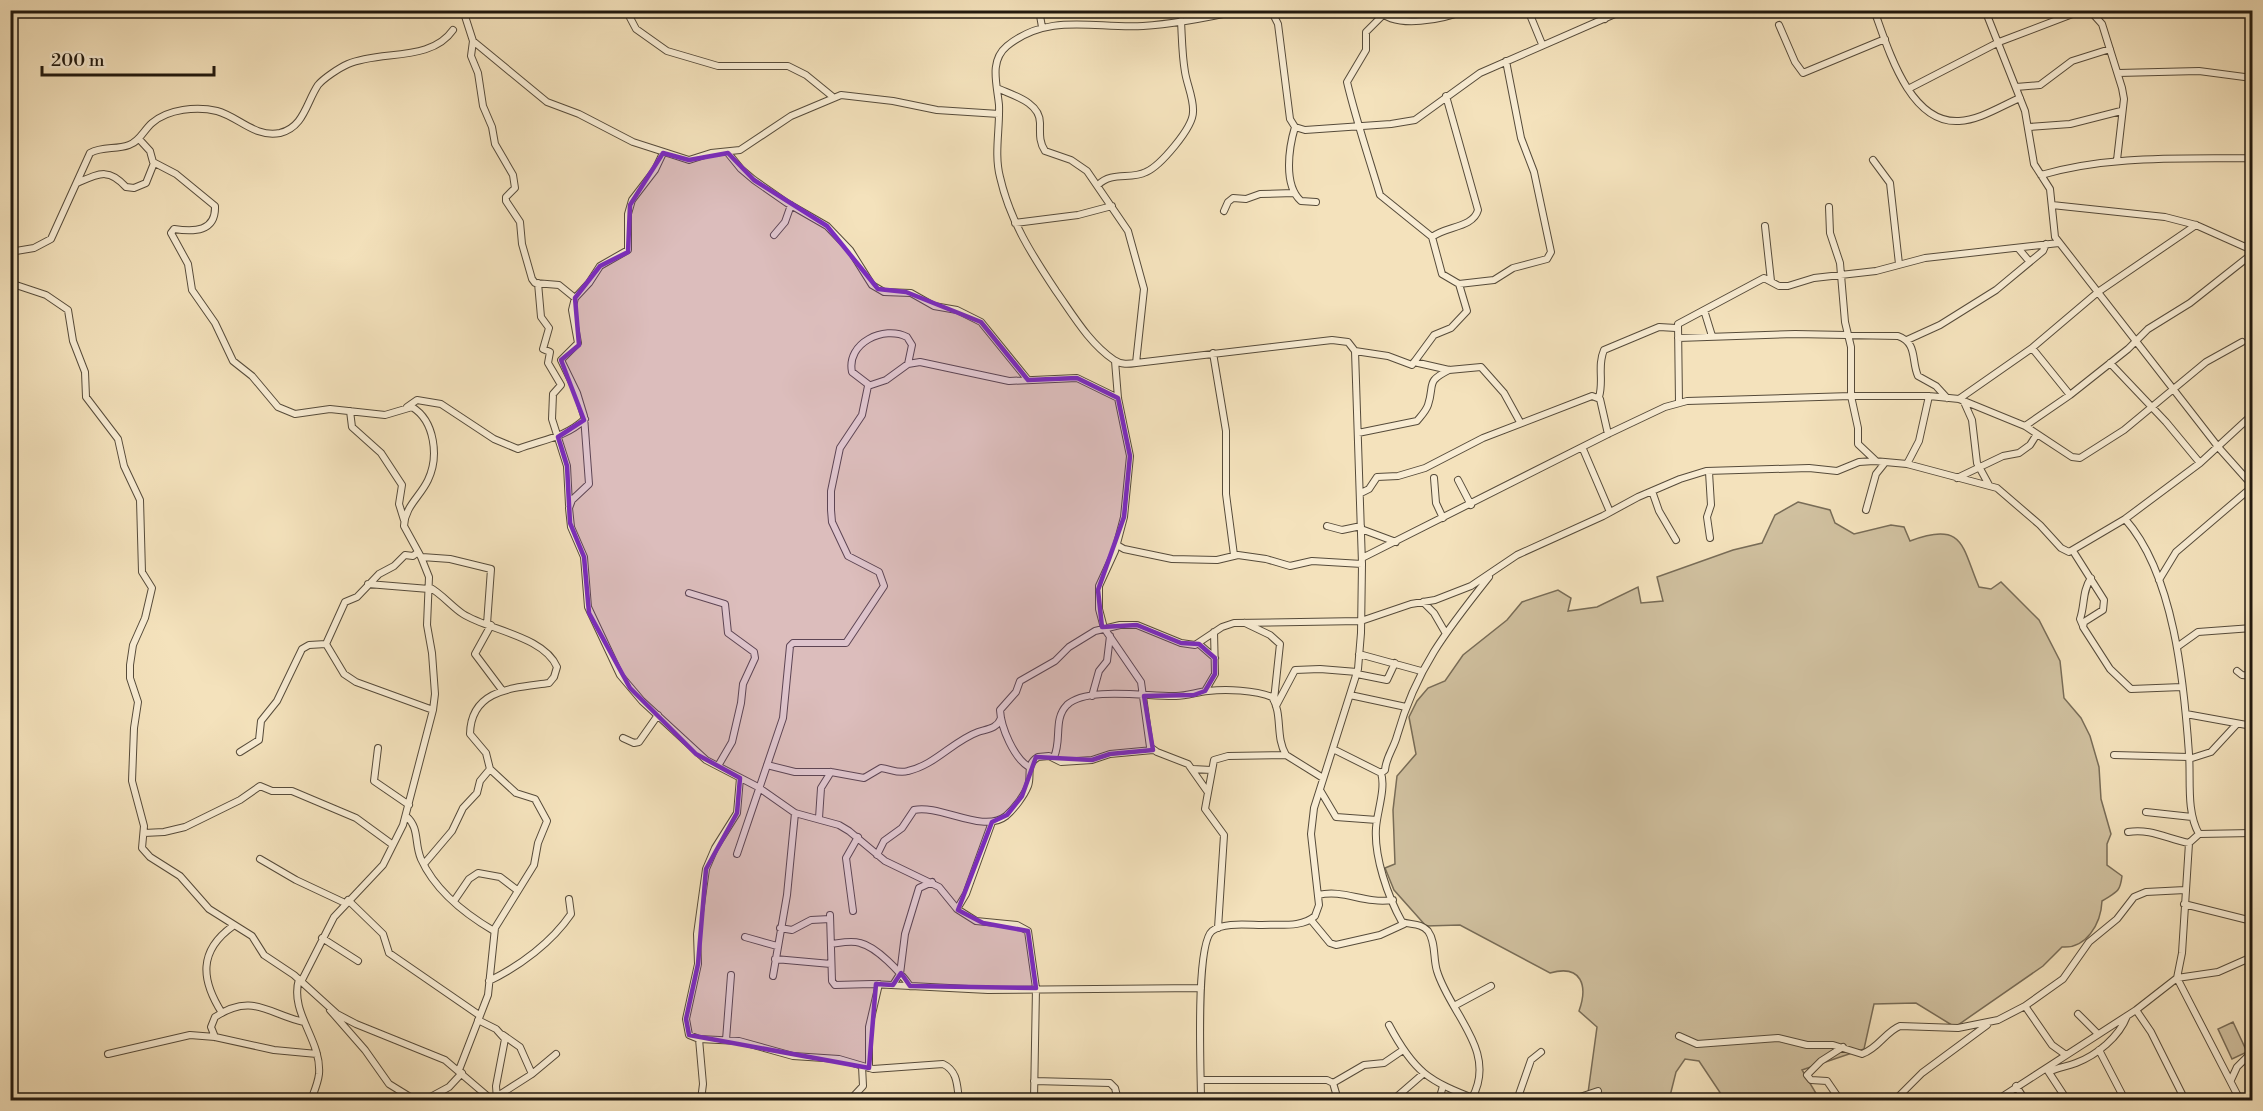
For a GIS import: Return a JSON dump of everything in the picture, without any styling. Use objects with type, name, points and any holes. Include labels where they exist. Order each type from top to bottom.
[{"type":"street","points":[[463,10],[473,41],[471,56],[478,73],[483,106],[492,127],[495,144],[513,175],[515,188],[506,197],[506,201],[520,222],[522,244],[530,273],[535,283],[559,285],[574,298]]},
{"type":"street","points":[[626,10],[636,29],[667,51],[718,66],[788,66],[806,75],[833,97]]},
{"type":"street","points":[[1039,10],[1042,27]]},
{"type":"street","points":[[1201,1101],[1201,988],[1206,937],[1218,928],[1300,924],[1311,921],[1319,905],[1311,834],[1323,778],[1357,673],[1359,654],[1362,561],[1355,351],[1348,342],[1332,340],[1136,363],[1115,361],[1072,316],[1034,259],[1015,223],[999,176],[996,63],[1000,52],[1025,33],[1042,27],[1133,26],[1181,21],[1242,10]]},
{"type":"street","points":[[1271,10],[1278,24],[1288,113],[1295,127],[1290,149],[1291,185],[1301,201],[1316,202]]},
{"type":"street","points":[[1466,10],[1433,21],[1381,13],[1366,32],[1366,50],[1347,82],[1355,104],[1357,127],[1378,179],[1380,195],[1432,237],[1444,277],[1459,284],[1494,280],[1513,267],[1546,258],[1551,252],[1534,172],[1521,138],[1506,61]]},
{"type":"street","points":[[1528,10],[1542,44]]},
{"type":"street","points":[[1601,10],[1605,19]]},
{"type":"street","points":[[1295,127],[1305,130],[1357,127],[1415,120],[1468,79],[1542,44],[1624,10]]},
{"type":"street","points":[[1874,10],[1908,89],[1929,113],[1950,121],[1972,118],[2020,98]]},
{"type":"street","points":[[1985,10],[2020,98],[2029,127],[2034,164],[2049,185],[2053,232],[2059,243],[2219,448],[2253,486],[2176,552],[2159,580]]},
{"type":"street","points":[[1908,89],[1999,42],[2081,11],[2097,17],[2110,49],[2124,97],[2117,160]]},
{"type":"street","points":[[1098,185],[1110,178],[1138,175],[1152,169],[1192,120],[1193,106],[1185,72],[1181,21]]},
{"type":"street","points":[[1779,25],[1795,62],[1803,73],[1885,39]]},
{"type":"street","points":[[10,252],[48,243],[90,153],[107,147],[129,146],[139,139],[152,123],[163,116],[192,109],[216,111],[227,114],[259,133],[273,134],[285,131],[303,118],[323,80],[344,66],[437,46],[453,30]]},
{"type":"street","points":[[473,41],[548,102],[579,114],[633,142],[689,160],[711,153],[728,153],[745,147],[791,116],[833,97],[893,101],[947,111],[999,114]]},
{"type":"street","points":[[2016,87],[2040,85],[2072,61],[2110,49]]},
{"type":"street","points":[[2118,73],[2199,71],[2253,78]]},
{"type":"street","points":[[997,88],[1026,102],[1036,111],[1040,120],[1040,141],[1045,151],[1083,168],[1119,214],[1132,241],[1144,289],[1136,363]]},
{"type":"street","points":[[1432,237],[1443,230],[1469,222],[1474,219],[1478,210],[1446,96]]},
{"type":"street","points":[[2029,127],[2070,124],[2121,111]]},
{"type":"street","points":[[77,183],[91,177],[109,174],[117,176],[126,187],[134,188],[146,183],[153,163],[150,151],[139,139]]},
{"type":"street","points":[[2253,143],[2251,158],[2253,172]]},
{"type":"street","points":[[569,505],[588,483],[585,419],[577,393],[561,360],[578,343],[572,310],[574,298],[589,283],[600,266],[628,250],[628,214],[632,200],[655,170],[663,153]]},
{"type":"street","points":[[728,153],[741,169],[791,205],[827,226],[850,250],[867,280],[878,290],[911,293],[934,306],[962,311],[985,324],[1012,363],[1028,380]]},
{"type":"street","points":[[2041,175],[2069,167],[2117,160],[2251,158]]},
{"type":"street","points":[[1873,160],[1890,183],[1899,264]]},
{"type":"street","points":[[153,163],[176,174],[215,206],[212,221],[205,229],[195,231],[174,229],[171,233],[188,264],[192,290],[215,323],[233,361],[252,376],[273,402],[290,413],[310,413],[325,409],[385,415],[407,407],[417,400],[441,404],[494,439],[516,449],[569,433],[585,419]]},
{"type":"street","points":[[1224,211],[1228,202],[1233,198],[1246,199],[1260,194],[1294,193]]},
{"type":"street","points":[[774,235],[785,222],[791,205]]},
{"type":"street","points":[[2025,426],[2070,395],[2148,329],[2190,303],[2253,252],[2196,225],[2164,217],[2052,205]]},
{"type":"street","points":[[1015,223],[1078,215],[1112,206]]},
{"type":"street","points":[[1829,207],[1830,233],[1841,277],[1852,360],[1851,396],[1858,428],[1858,444],[1876,461],[1884,464],[1907,464],[1989,486],[2012,500],[2066,552],[2073,551],[2096,534],[2125,519],[2219,448],[2253,415]]},
{"type":"street","points":[[1961,400],[2032,348],[2098,292],[2196,225]]},
{"type":"street","points":[[1765,226],[1771,281]]},
{"type":"street","points":[[1680,403],[1676,328],[1679,323],[1764,278],[1779,286],[1788,286],[1814,278],[1841,277],[1930,257],[2059,243]]},
{"type":"street","points":[[1907,340],[1940,325],[1996,290],[2043,251],[2046,244]]},
{"type":"street","points":[[2018,248],[2029,261]]},
{"type":"street","points":[[10,283],[46,295],[68,310],[73,341],[85,372],[86,398],[118,439],[124,466],[140,500],[142,572],[152,588],[145,618],[133,645],[130,665],[130,678],[138,702],[134,728],[132,781],[144,833],[141,845],[150,857],[180,876],[208,909],[232,926],[252,936],[264,955],[300,980],[329,1007],[356,1024],[431,1053],[460,1071],[495,1099]]},
{"type":"street","points":[[538,283],[541,317],[549,329],[543,349],[550,352],[548,363],[561,385],[553,397],[552,419],[567,466],[571,527],[584,557],[589,613],[620,675],[696,754],[758,787],[795,813],[839,825],[858,837],[877,855],[912,875],[932,882],[957,909],[983,923],[1017,925],[1028,930],[1036,988],[1034,1101]]},
{"type":"street","points":[[1355,351],[1388,356],[1410,365],[1434,335],[1451,328],[1465,314],[1467,308],[1459,284]]},
{"type":"street","points":[[1704,310],[1712,336]]},
{"type":"street","points":[[1608,434],[1599,397],[1600,363],[1604,350],[1659,327],[1671,325],[1676,328]]},
{"type":"street","points":[[869,385],[852,372],[851,362],[862,345],[875,335],[889,331],[907,337],[912,345],[908,364]]},
{"type":"street","points":[[1678,338],[1795,334],[1891,335],[1907,340],[1912,347],[1917,374],[1936,386],[1947,398]]},
{"type":"street","points":[[1117,545],[1124,549],[1172,559],[1217,560],[1234,555],[1259,557],[1290,566],[1311,561],[1362,561],[1583,449],[1608,434],[1680,403],[1851,396],[1947,398],[1961,400],[2025,426],[2072,457],[2080,458],[2153,407],[2206,362],[2242,342]]},
{"type":"street","points":[[2032,348],[2070,395]]},
{"type":"street","points":[[1213,353],[1226,431],[1226,494],[1234,555]]},
{"type":"street","points":[[1115,361],[1118,398],[1130,456],[1124,517],[1117,545],[1098,590],[1099,609],[1104,628],[1138,675],[1144,696],[1147,735],[1153,750]]},
{"type":"street","points":[[869,385],[886,380],[908,364],[920,362],[995,378],[1028,380],[1077,378],[1118,398]]},
{"type":"street","points":[[1414,362],[1449,370],[1482,366],[1504,393],[1520,422]]},
{"type":"street","points":[[2110,363],[2153,407],[2200,463]]},
{"type":"street","points":[[1358,433],[1417,422],[1428,404],[1430,384],[1434,378],[1449,370]]},
{"type":"street","points":[[737,854],[783,718],[790,646],[793,643],[846,643],[884,586],[879,572],[848,556],[831,522],[831,491],[836,478],[838,456],[862,415],[869,385]]},
{"type":"street","points":[[1361,493],[1369,489],[1377,477],[1408,474],[1425,468],[1520,422],[1592,396],[1599,397]]},
{"type":"street","points":[[1907,464],[1919,441],[1929,396]]},
{"type":"street","points":[[1961,400],[1972,420],[1979,469],[1989,486]]},
{"type":"street","points":[[311,1101],[319,1076],[317,1054],[297,1001],[300,980],[322,938],[347,902],[383,865],[393,845],[406,816],[433,710],[435,694],[427,625],[429,588],[420,554],[405,531],[405,521],[409,506],[430,477],[433,449],[428,422],[420,411],[407,407]]},
{"type":"street","points":[[350,411],[352,427],[381,453],[402,485],[399,504],[405,521]]},
{"type":"street","points":[[1957,478],[2003,456],[2024,450],[2037,434]]},
{"type":"street","points":[[1583,449],[1610,512]]},
{"type":"street","points":[[1199,644],[1227,624],[1361,621],[1471,586],[1516,555],[1680,478],[1709,472],[1809,468],[1837,471],[1858,462],[1876,461]]},
{"type":"street","points":[[1866,510],[1876,474],[1884,464]]},
{"type":"street","points":[[1709,472],[1711,506],[1707,522],[1710,538]]},
{"type":"street","points":[[1434,478],[1436,503],[1443,518]]},
{"type":"street","points":[[1458,480],[1470,505]]},
{"type":"street","points":[[1652,491],[1659,511],[1676,540]]},
{"type":"street","points":[[2125,519],[2135,530],[2159,580],[2177,647],[2186,714],[2192,817],[2199,834]]},
{"type":"street","points":[[1327,526],[1342,530],[1361,527],[1396,542]]},
{"type":"street","points":[[2073,551],[2103,597],[2104,606],[2083,626]]},
{"type":"street","points":[[326,644],[345,602],[357,597],[369,584],[405,555],[420,554],[491,569],[489,625],[475,654],[502,690]]},
{"type":"street","points":[[1381,773],[1385,770],[1385,761],[1421,671],[1445,632],[1492,573]]},
{"type":"street","points":[[2091,578],[2084,591],[2084,609],[2080,619],[2110,669],[2125,686],[2139,690],[2182,687]]},
{"type":"street","points":[[369,584],[429,588],[464,614],[528,642],[554,661],[557,667],[549,683],[502,690],[483,700],[470,726],[470,734],[486,753],[490,769],[516,792],[535,799],[547,819],[538,843],[534,865],[494,931],[489,981],[460,1071],[449,1087],[425,1101]]},
{"type":"street","points":[[689,593],[725,604],[728,633],[754,652],[755,658],[742,684],[741,703],[732,742],[718,766]]},
{"type":"street","points":[[1423,602],[1434,613],[1445,632]]},
{"type":"street","points":[[1244,622],[1270,635],[1280,644],[1275,703],[1280,744],[1286,755],[1323,778]]},
{"type":"street","points":[[1029,767],[1019,757],[1001,718],[1000,710],[1016,692],[1020,681],[1055,661],[1087,635],[1104,628],[1137,625],[1181,643],[1199,644],[1215,658]]},
{"type":"street","points":[[2177,647],[2198,632],[2253,627]]},
{"type":"street","points":[[1205,691],[1214,678],[1214,632]]},
{"type":"street","points":[[1092,696],[1099,671],[1107,661],[1110,636]]},
{"type":"street","points":[[326,644],[344,674],[356,682],[433,710]]},
{"type":"street","points":[[240,752],[259,740],[261,721],[277,701],[302,649],[309,645],[326,644]]},
{"type":"street","points":[[1359,654],[1421,671]]},
{"type":"street","points":[[1275,703],[1287,691],[1294,671],[1320,669],[1357,673],[1387,680],[1395,663]]},
{"type":"street","points":[[2237,670],[2242,675],[2253,676]]},
{"type":"street","points":[[1054,757],[1058,746],[1060,714],[1069,703],[1092,696],[1178,696],[1205,691],[1264,695],[1275,703]]},
{"type":"street","points":[[1350,695],[1406,707]]},
{"type":"street","points":[[2186,714],[2236,725],[2253,726]]},
{"type":"street","points":[[622,738],[637,743],[658,715]]},
{"type":"street","points":[[767,765],[799,772],[831,772],[864,778],[881,768],[898,772],[913,770],[978,732],[988,730],[999,723],[1001,718]]},
{"type":"street","points":[[2114,755],[2189,758],[2211,752],[2236,725]]},
{"type":"street","points":[[378,748],[375,781],[409,805]]},
{"type":"street","points":[[1333,749],[1381,773]]},
{"type":"street","points":[[877,855],[884,841],[902,828],[914,810],[930,810],[992,822],[1007,815],[1022,796],[1029,782],[1029,767],[1038,757],[1054,757],[1060,762],[1092,760],[1110,753],[1153,750],[1184,762],[1193,770],[1207,791]]},
{"type":"street","points":[[1218,928],[1224,835],[1205,809],[1214,760],[1228,756],[1286,755]]},
{"type":"street","points":[[424,864],[452,831],[463,807],[477,793],[480,781],[490,769]]},
{"type":"street","points":[[1193,770],[1211,770]]},
{"type":"street","points":[[819,819],[820,788],[831,772]]},
{"type":"street","points":[[1381,773],[1383,782],[1377,820],[1376,853],[1404,924]]},
{"type":"street","points":[[740,778],[736,813],[715,848],[706,869],[697,934],[698,964],[686,1019],[689,1035],[699,1039],[744,1041],[793,1056],[839,1059],[865,1067],[895,1069],[944,1064],[953,1070],[956,1077],[959,1101]]},
{"type":"street","points":[[144,833],[176,830],[240,800],[260,786],[273,791],[292,791],[356,819],[393,845]]},
{"type":"street","points":[[1320,790],[1336,817],[1377,820]]},
{"type":"street","points":[[2146,812],[2192,817]]},
{"type":"street","points":[[773,976],[787,895],[795,813]]},
{"type":"street","points":[[406,816],[415,827],[419,853],[424,864],[440,889],[494,931]]},
{"type":"street","points":[[957,909],[966,894],[992,822]]},
{"type":"street","points":[[2128,832],[2149,831],[2168,839],[2189,843]]},
{"type":"street","points":[[2240,1101],[2177,978],[2182,953],[2189,843],[2199,834],[2253,833]]},
{"type":"street","points":[[853,911],[846,858],[858,837]]},
{"type":"street","points":[[260,859],[296,880],[347,902],[383,934],[389,953],[520,1047],[532,1074]]},
{"type":"street","points":[[454,901],[469,879],[478,873],[500,877],[517,890]]},
{"type":"street","points":[[893,985],[900,974],[905,934],[919,888],[932,882]]},
{"type":"street","points":[[1895,1101],[1922,1073],[1991,1022],[2025,1006],[2063,979],[2089,942],[2117,919],[2134,897],[2146,892],[2185,890]]},
{"type":"street","points":[[1318,895],[1340,893],[1372,902],[1393,900]]},
{"type":"street","points":[[489,981],[510,970],[556,933],[571,914],[569,899]]},
{"type":"street","points":[[2184,904],[2253,921]]},
{"type":"street","points":[[780,928],[792,930],[811,920],[830,917],[832,981],[835,986],[879,984],[967,990],[1201,988]]},
{"type":"street","points":[[1311,921],[1330,943],[1336,945],[1380,936],[1404,924],[1422,926],[1431,935],[1436,970],[1480,1062],[1481,1076],[1475,1099],[1443,1086],[1423,1074],[1403,1050],[1389,1025]]},
{"type":"street","points":[[222,1013],[210,991],[207,960],[216,939],[232,926]]},
{"type":"street","points":[[322,938],[358,961]]},
{"type":"street","points":[[745,938],[777,946]]},
{"type":"street","points":[[831,944],[851,942],[865,945],[890,962],[910,986]]},
{"type":"street","points":[[1997,1101],[2016,1086],[2047,1070],[2066,1055],[2136,1010],[2177,978],[2218,972],[2252,958],[2253,950]]},
{"type":"street","points":[[775,959],[831,964]]},
{"type":"street","points":[[726,1040],[731,975]]},
{"type":"street","points":[[850,1101],[863,1086],[869,1027],[879,984]]},
{"type":"street","points":[[1454,1006],[1491,986]]},
{"type":"street","points":[[214,1037],[212,1021],[222,1013],[241,1005],[250,1004],[304,1022]]},
{"type":"street","points":[[2025,1006],[2046,1037],[2066,1055]]},
{"type":"street","points":[[329,1007],[332,1014],[365,1050],[389,1084],[415,1101]]},
{"type":"street","points":[[2136,1010],[2155,1040],[2185,1101]]},
{"type":"street","points":[[2078,1014],[2098,1034]]},
{"type":"street","points":[[2047,1070],[2076,1063],[2099,1050],[2119,1031],[2127,1015]]},
{"type":"street","points":[[1680,1036],[1697,1044],[1725,1040],[1746,1042],[1770,1038],[1843,1047],[1859,1054],[1866,1053],[1879,1045],[1893,1029],[1900,1026],[1958,1028],[1991,1022]]},
{"type":"street","points":[[495,1099],[505,1045],[503,1034]]},
{"type":"street","points":[[108,1054],[178,1036],[214,1037],[274,1050],[317,1054]]},
{"type":"street","points":[[699,1039],[703,1084],[701,1101]]},
{"type":"street","points":[[1840,1101],[1827,1081],[1811,1080],[1807,1075],[1821,1061],[1843,1047]]},
{"type":"street","points":[[1201,1080],[1321,1080],[1333,1083],[1364,1065],[1384,1063],[1403,1050]]},
{"type":"street","points":[[2099,1050],[2125,1101]]},
{"type":"street","points":[[1517,1101],[1531,1060],[1541,1052]]},
{"type":"street","points":[[2230,1080],[2237,1067],[2253,1052]]},
{"type":"street","points":[[495,1099],[532,1074],[556,1054]]},
{"type":"street","points":[[2047,1070],[2067,1101]]},
{"type":"street","points":[[1393,1101],[1423,1074]]},
{"type":"street","points":[[1034,1081],[1110,1083],[1115,1088],[1118,1101]]},
{"type":"street","points":[[1333,1083],[1338,1101]]},
{"type":"street","points":[[1439,1101],[1443,1086]]},
{"type":"street","points":[[2016,1086],[2025,1101]]},
{"type":"street","points":[[1571,1101],[1598,1091]]},
{"type":"highlighted area","points":[[663,153],[689,160],[728,153],[754,180],[827,226],[878,289],[906,292],[981,322],[1028,380],[1077,378],[1118,398],[1130,456],[1124,517],[1098,590],[1102,627],[1137,625],[1181,643],[1199,644],[1215,658],[1215,674],[1205,691],[1194,695],[1144,696],[1153,750],[1110,754],[1092,760],[1036,757],[1022,796],[1007,815],[992,822],[958,910],[983,923],[1028,931],[1036,988],[910,986],[901,973],[893,985],[876,984],[869,1068],[689,1035],[686,1019],[698,964],[706,869],[737,813],[740,778],[696,754],[630,688],[589,613],[584,557],[570,523],[567,466],[558,437],[584,420],[561,360],[579,345],[575,298],[600,266],[628,252],[630,205]]},
{"type":"shaded area","points":[[1798,502],[1830,510],[1835,523],[1854,534],[1891,525],[1904,527],[1910,541],[1928,535],[1952,536],[1964,550],[1979,587],[1991,589],[2001,582],[2039,620],[2060,661],[2064,698],[2081,718],[2090,736],[2099,767],[2101,799],[2111,834],[2107,844],[2107,865],[2122,876],[2120,886],[2117,892],[2102,901],[2099,918],[2085,939],[2071,947],[2062,947],[2043,966],[1955,1027],[1916,1003],[1874,1004],[1864,1049],[1802,1070],[1820,1100],[1725,1100],[1699,1061],[1685,1059],[1676,1072],[1669,1100],[1595,1100],[1588,1093],[1597,1027],[1579,1011],[1583,993],[1580,979],[1576,974],[1561,971],[1550,973],[1460,925],[1426,926],[1394,890],[1385,868],[1395,864],[1393,810],[1397,776],[1416,754],[1409,717],[1417,701],[1428,688],[1445,681],[1463,655],[1507,620],[1522,602],[1558,590],[1571,598],[1568,611],[1597,607],[1638,587],[1641,603],[1663,601],[1657,577],[1733,550],[1762,543],[1775,515]]},
{"type":"shaded area","points":[[2233,1022],[2247,1052],[2232,1059],[2218,1029]]}]
